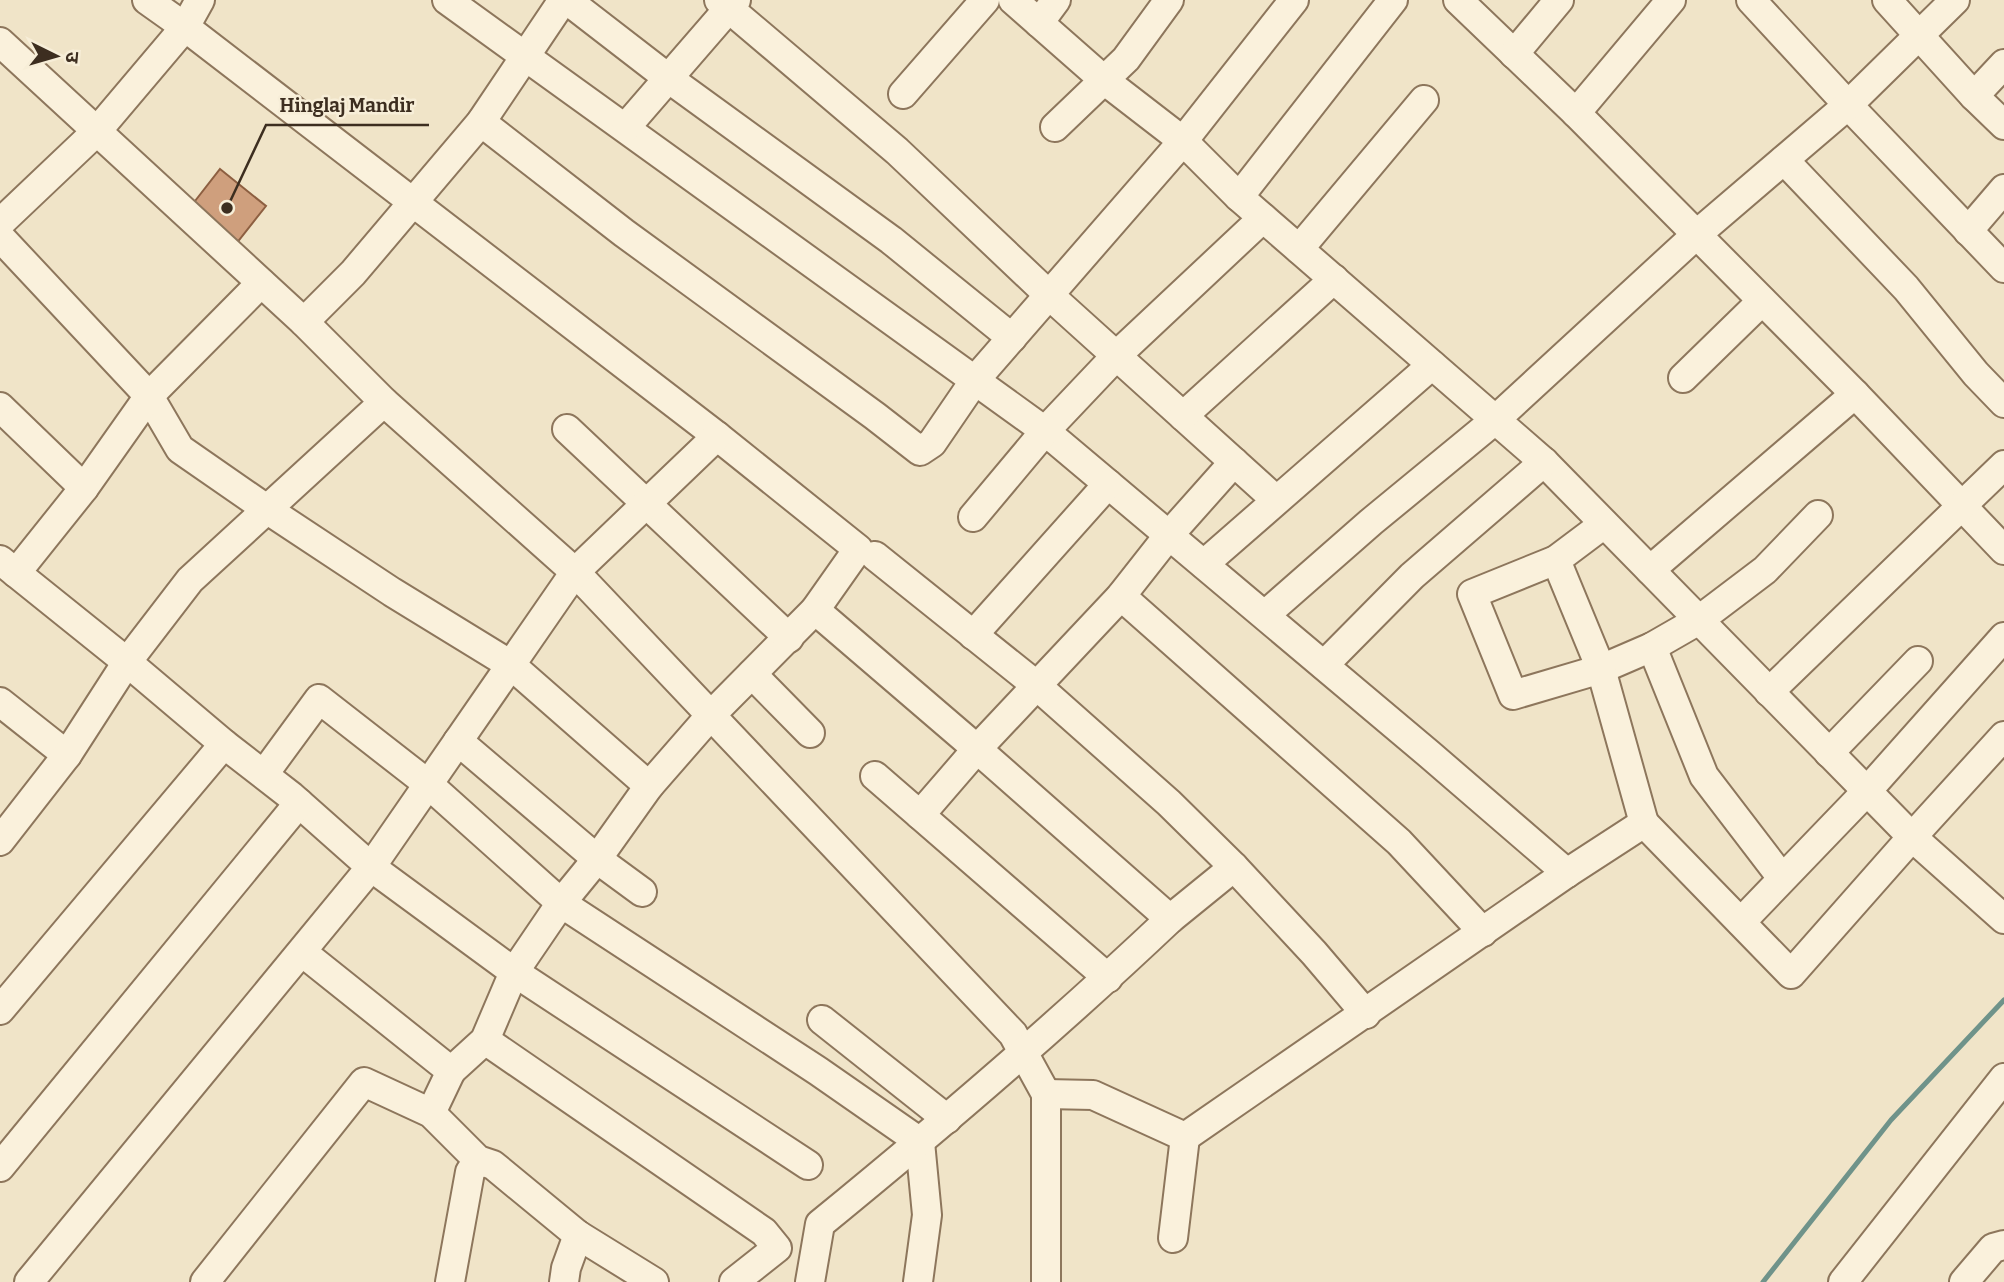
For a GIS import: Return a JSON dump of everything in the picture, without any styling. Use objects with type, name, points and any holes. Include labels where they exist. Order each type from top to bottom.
[{"type":"street","points":[[147,0],[717,436],[858,549],[815,610],[711,715],[649,786],[514,972],[485,1040],[451,1071],[431,1113]]},
{"type":"street","points":[[0,223],[97,131],[185,27],[200,0]]},
{"type":"street","points":[[447,0],[1045,431],[1567,873]]},
{"type":"street","points":[[304,322],[353,273],[481,122],[565,0],[891,240],[1012,338]]},
{"type":"street","points":[[903,94],[985,0]]},
{"type":"street","points":[[1013,0],[1104,80],[1183,141],[1239,197],[1544,462],[1912,836],[2004,919]]},
{"type":"street","points":[[1039,23],[1056,0]]},
{"type":"street","points":[[1055,127],[1126,59],[1169,0]]},
{"type":"street","points":[[481,122],[624,233],[920,451],[932,443],[975,380],[1183,141],[1294,0]]},
{"type":"street","points":[[1239,197],[1393,0]]},
{"type":"street","points":[[1458,0],[1576,113],[1855,394],[2004,550]]},
{"type":"street","points":[[1514,54],[1559,0]]},
{"type":"street","points":[[1576,113],[1671,0]]},
{"type":"street","points":[[1751,0],[1848,106],[2004,268]]},
{"type":"street","points":[[1886,0],[2004,125]]},
{"type":"street","points":[[1265,615],[1371,522],[1495,420],[1696,235],[1848,106],[1955,0]]},
{"type":"street","points":[[626,127],[728,2],[897,150],[1049,295],[1276,500]]},
{"type":"street","points":[[0,42],[304,322],[384,402],[575,572],[1013,1034],[1046,1094],[1046,1282]]},
{"type":"street","points":[[1974,96],[2004,64]]},
{"type":"street","points":[[1299,249],[1424,100]]},
{"type":"street","points":[[1784,160],[1906,288],[2004,403]]},
{"type":"street","points":[[1968,231],[2004,189]]},
{"type":"street","points":[[973,517],[1045,431],[1117,355],[1263,218]]},
{"type":"street","points":[[0,237],[149,396],[180,449],[392,592],[511,665],[649,786]]},
{"type":"street","points":[[1183,416],[1334,279]]},
{"type":"street","points":[[261,283],[149,396],[84,488],[8,567],[264,774],[371,867],[514,972],[808,1165]]},
{"type":"street","points":[[1683,378],[1762,301]]},
{"type":"street","points":[[1204,564],[1432,365]]},
{"type":"street","points":[[1650,570],[1855,394]]},
{"type":"street","points":[[0,841],[67,755],[127,662],[190,580],[384,402]]},
{"type":"street","points":[[0,407],[84,488]]},
{"type":"street","points":[[567,429],[789,638]]},
{"type":"street","points":[[39,1278],[371,867],[575,572],[717,436]]},
{"type":"street","points":[[920,815],[977,749],[1121,596],[1169,535],[1234,462]]},
{"type":"street","points":[[1324,666],[1412,576],[1544,462]]},
{"type":"street","points":[[1769,692],[2004,465]]},
{"type":"street","points":[[973,635],[1108,484]]},
{"type":"street","points":[[1604,524],[1556,561],[1472,594],[1513,695],[1601,669],[1652,647],[1699,620],[1765,570],[1818,515]]},
{"type":"street","points":[[875,556],[1036,685],[1169,803],[1234,867],[1366,1014]]},
{"type":"street","points":[[1556,561],[1601,669],[1644,823],[1791,974],[2004,736]]},
{"type":"street","points":[[1121,596],[1399,842],[1483,932]]},
{"type":"street","points":[[815,610],[1170,919]]},
{"type":"street","points":[[1741,922],[1867,791],[2004,637]]},
{"type":"street","points":[[1652,647],[1704,776],[1783,878]]},
{"type":"street","points":[[1829,752],[1918,661]]},
{"type":"street","points":[[752,674],[810,733]]},
{"type":"street","points":[[264,774],[319,699],[428,784],[562,904],[806,1063],[920,1142],[927,1215],[918,1282]]},
{"type":"street","points":[[0,702],[67,755]]},
{"type":"street","points":[[458,741],[597,859],[642,892]]},
{"type":"street","points":[[0,1010],[224,744]]},
{"type":"street","points":[[875,776],[1108,978]]},
{"type":"street","points":[[0,1167],[299,803]]},
{"type":"street","points":[[1173,1238],[1185,1137],[1567,873],[1644,823]]},
{"type":"street","points":[[810,1282],[820,1224],[947,1119],[1108,978],[1170,919],[1234,867]]},
{"type":"street","points":[[307,956],[451,1071]]},
{"type":"street","points":[[822,1020],[947,1119]]},
{"type":"street","points":[[485,1040],[764,1232],[777,1248],[734,1282]]},
{"type":"street","points":[[1843,1282],[2004,1078]]},
{"type":"street","points":[[205,1282],[364,1082],[431,1113],[478,1160],[494,1165],[578,1235],[654,1282]]},
{"type":"street","points":[[1046,1094],[1093,1095],[1185,1137]]},
{"type":"street","points":[[450,1282],[470,1172],[478,1160]]},
{"type":"street","points":[[564,1282],[578,1235]]},
{"type":"street","points":[[1967,1281],[1993,1248],[2004,1245]]},
{"type":"building","points":[[220,169],[266,206],[232,249],[188,210]]},
{"type":"waterway","points":[[1763,1282],[1891,1120],[2004,1000]]},
{"type":"place","name":"Hinglaj Mandir","points":[[227,208]]}]
